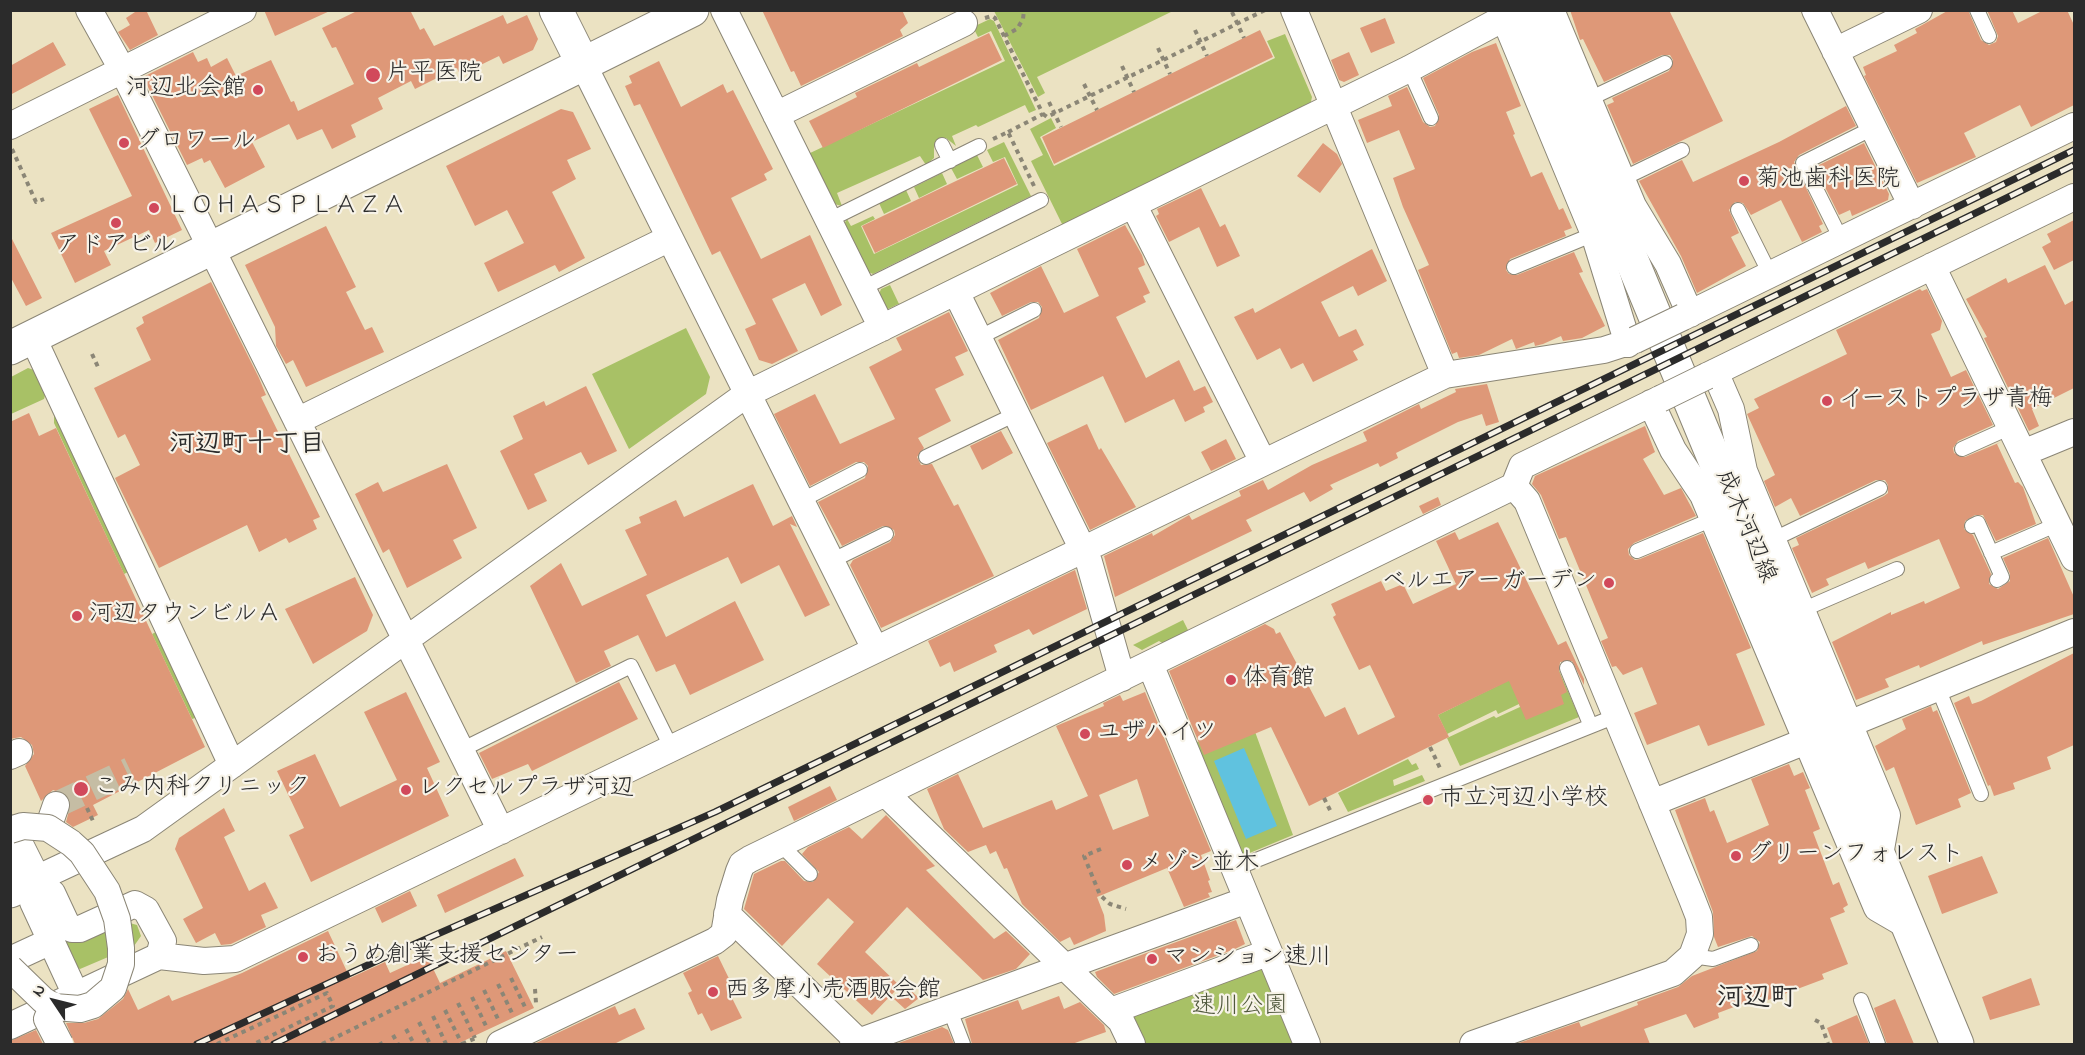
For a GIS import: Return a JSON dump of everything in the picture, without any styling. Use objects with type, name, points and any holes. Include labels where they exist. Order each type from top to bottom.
[{"type":"main road","points":[[556,10],[583,64]]},
{"type":"main road","points":[[22,343],[692,10]]},
{"type":"main road","name":"成木河辺線","points":[[1511,13],[1880,855],[1957,1044]]},
{"type":"main road","points":[[10,831],[22,886]]},
{"type":"street","points":[[89,10],[123,71],[501,831]]},
{"type":"street","points":[[10,126],[243,10]]},
{"type":"street","points":[[724,10],[882,328]]},
{"type":"street","points":[[1294,10],[1445,375]]},
{"type":"street","points":[[1551,10],[1633,206],[1668,264],[1686,316]]},
{"type":"street","points":[[1815,10],[1912,206]]},
{"type":"street","points":[[1835,51],[1919,10]]},
{"type":"street","points":[[22,886],[142,829],[747,394],[1409,69],[1511,13],[1594,234],[1631,342]]},
{"type":"street","points":[[776,115],[928,31],[964,23]]},
{"type":"street","points":[[583,64],[668,239],[875,649]]},
{"type":"street","points":[[10,1026],[159,956],[196,961],[229,961],[1445,375],[1604,350],[1631,342],[2074,126]]},
{"type":"street","points":[[491,1035],[531,1026],[716,941],[724,934],[727,914],[742,864],[1514,486],[1522,466],[2074,197]]},
{"type":"street","points":[[1134,206],[1263,462]]},
{"type":"street","points":[[297,421],[668,239]]},
{"type":"street","points":[[1932,266],[2074,558]]},
{"type":"street","points":[[956,292],[1083,550],[1105,613],[1112,648],[1122,678]]},
{"type":"street","points":[[22,343],[232,765]]},
{"type":"street","points":[[1711,374],[1731,409],[1744,471],[1887,815],[1880,855]]},
{"type":"street","points":[[1655,401],[1672,450],[1696,482],[1713,519],[1877,909],[1908,926]]},
{"type":"street","points":[[2023,453],[2074,432]]},
{"type":"street","points":[[1490,1042],[1668,975],[1692,957],[1700,934],[1699,917],[1653,803],[1527,501],[1514,486]]},
{"type":"street","points":[[1849,724],[2074,632]]},
{"type":"street","points":[[1150,664],[1307,1044]]},
{"type":"street","points":[[1653,803],[1806,741]]},
{"type":"street","points":[[885,794],[1121,1021],[1132,1044]]},
{"type":"street","points":[[10,831],[52,817],[99,876],[113,904],[121,948],[118,976],[113,988],[103,998],[80,1009],[53,1005],[32,991],[10,968]]},
{"type":"street","points":[[22,886],[33,902],[76,995]]},
{"type":"street","points":[[22,886],[52,893],[66,923],[76,930],[131,905],[143,907],[163,941],[159,956]]},
{"type":"street","points":[[727,914],[858,1044],[949,1008],[1247,900]]},
{"type":"street","points":[[10,960],[51,941]]},
{"type":"street","points":[[1111,1011],[1259,956],[1268,950]]},
{"type":"street","points":[[53,1005],[47,1019],[60,1044]]},
{"type":"lane","points":[[1977,10],[1989,36]]},
{"type":"lane","points":[[1588,99],[1665,63]]},
{"type":"lane","points":[[1409,69],[1431,118]]},
{"type":"lane","points":[[1841,239],[1803,163],[1873,128]]},
{"type":"lane","points":[[942,145],[950,161]]},
{"type":"lane","points":[[829,220],[979,146]]},
{"type":"lane","points":[[1622,179],[1682,150]]},
{"type":"lane","points":[[863,288],[1041,200]]},
{"type":"lane","points":[[1738,210],[1770,274]]},
{"type":"lane","points":[[1514,267],[1594,234]]},
{"type":"lane","points":[[978,338],[1034,310]]},
{"type":"lane","points":[[926,457],[1016,414]]},
{"type":"lane","points":[[1962,449],[2011,427]]},
{"type":"lane","points":[[800,501],[860,470]]},
{"type":"lane","points":[[1772,540],[1880,488]]},
{"type":"lane","points":[[1637,551],[1713,519]]},
{"type":"lane","points":[[1972,526],[1978,524],[2002,577],[1997,580]]},
{"type":"lane","points":[[1991,553],[2058,524]]},
{"type":"lane","points":[[831,561],[886,534]]},
{"type":"lane","points":[[1802,610],[1897,569]]},
{"type":"lane","points":[[460,750],[631,666],[672,749]]},
{"type":"lane","points":[[1567,668],[1590,724]]},
{"type":"lane","points":[[1938,688],[1981,794]]},
{"type":"lane","points":[[1234,869],[1590,724],[1616,716]]},
{"type":"lane","points":[[780,844],[810,874]]},
{"type":"lane","points":[[1692,957],[1713,959],[1751,945]]},
{"type":"lane","points":[[1861,1000],[1878,1044]]},
{"type":"lane","points":[[949,1008],[963,1044]]},
{"type":"path","points":[[1004,36],[1017,29],[1023,19],[1024,10]]},
{"type":"path","points":[[964,23],[972,24],[992,16],[1043,114],[1047,117],[1264,10]]},
{"type":"path","points":[[1232,12],[1244,38]]},
{"type":"path","points":[[1195,30],[1207,56]]},
{"type":"path","points":[[1158,48],[1170,75]]},
{"type":"path","points":[[1122,66],[1134,92]]},
{"type":"path","points":[[1084,84],[1096,110]]},
{"type":"path","points":[[1049,102],[1061,127]]},
{"type":"path","points":[[979,146],[1043,114]]},
{"type":"path","points":[[1008,132],[1041,200]]},
{"type":"path","points":[[10,146],[36,202],[44,198]]},
{"type":"path","points":[[92,354],[98,367]]},
{"type":"path","points":[[1430,747],[1440,768]]},
{"type":"path","points":[[1324,798],[1331,812]]},
{"type":"path","points":[[87,808],[93,821]]},
{"type":"path","points":[[1101,849],[1084,856],[1100,895],[1110,904],[1126,909]]},
{"type":"path","points":[[322,1044],[542,937]]},
{"type":"path","points":[[511,978],[531,1026]]},
{"type":"path","points":[[498,984],[531,1026]]},
{"type":"path","points":[[484,990],[491,1035]]},
{"type":"path","points":[[217,1044],[224,1043],[327,993],[333,1006],[254,1044]]},
{"type":"path","points":[[471,997],[491,1035]]},
{"type":"path","points":[[458,1003],[491,1035]]},
{"type":"path","points":[[445,1010],[462,1044]]},
{"type":"path","points":[[432,1016],[446,1044]]},
{"type":"path","points":[[1815,1020],[1821,1023],[1828,1044]]},
{"type":"path","points":[[419,1023],[430,1044]]},
{"type":"path","points":[[406,1029],[414,1044]]},
{"type":"path","points":[[393,1035],[398,1044]]},
{"type":"green space","points":[[994,11],[1173,11],[1037,77],[1045,93],[1038,97]]},
{"type":"green space","points":[[990,19],[994,21],[1036,110],[1029,113],[1025,105],[978,127],[976,125],[952,136],[956,146],[946,138],[934,144],[934,158],[926,165],[920,156],[837,193],[842,206],[834,204],[808,154],[1005,61],[991,31],[978,37],[973,27]]},
{"type":"green space","points":[[1285,34],[1312,97],[1310,106],[925,291],[1062,224],[1031,161],[1043,155],[1030,129],[1051,118],[1056,128],[1040,137],[1054,166],[1275,58],[1267,41]]},
{"type":"green space","points":[[1004,142],[1031,196],[873,274],[866,271],[844,224],[847,219],[851,226],[873,216],[875,219],[861,226],[874,254],[1018,185],[1005,157],[993,162],[987,150]]},
{"type":"green space","points":[[977,155],[983,167],[957,179],[951,168]]},
{"type":"green space","points":[[942,173],[947,184],[919,198],[914,187]]},
{"type":"green space","points":[[906,190],[911,201],[884,214],[879,203]]},
{"type":"green space","points":[[890,285],[899,304],[886,310],[878,297],[881,289]]},
{"type":"green space","points":[[686,328],[710,377],[706,394],[629,449],[592,374]]},
{"type":"green space","points":[[28,368],[37,371],[46,392],[44,399],[11,414],[11,377]]},
{"type":"green space","points":[[54,412],[130,571],[124,574],[54,423]]},
{"type":"green space","points":[[1183,620],[1190,634],[1167,646],[1159,641],[1142,650],[1133,645]]},
{"type":"green space","points":[[158,631],[198,717],[192,719],[152,634]]},
{"type":"green space","points":[[1562,654],[1558,668],[1579,717],[1460,766],[1447,738],[1494,716],[1496,718],[1520,707],[1519,704],[1498,714],[1496,710],[1447,734],[1438,715]]},
{"type":"green space","points":[[1254,729],[1293,835],[1240,857],[1192,743]]},
{"type":"green space","points":[[1408,759],[1412,765],[1416,763],[1419,769],[1393,780],[1394,786],[1422,775],[1425,781],[1348,812],[1338,793]]},
{"type":"green space","points":[[50,915],[64,938],[73,943],[84,942],[126,922],[137,925],[141,936],[134,946],[80,969],[76,967]]},
{"type":"green space","name":"速川公園","points":[[1254,964],[1264,968],[1295,1044],[1142,1044],[1132,1018],[1134,1007]]},
{"type":"water","points":[[1244,748],[1277,826],[1246,839],[1214,761]]},
{"type":"building","points":[[138,10],[146,10],[158,35],[130,50],[118,32],[130,25],[126,18]]},
{"type":"building","points":[[264,10],[332,10],[275,36]]},
{"type":"building","points":[[359,10],[410,10],[420,30],[424,28],[434,46],[503,15],[507,24],[527,15],[538,39],[533,50],[503,64],[499,56],[460,75],[457,68],[415,89],[411,81],[378,98],[383,109],[351,125],[356,137],[332,149],[322,129],[297,140],[289,124],[252,142],[265,167],[225,188],[210,160],[204,163],[202,158],[187,165],[145,81],[147,80],[145,76],[193,52],[198,62],[207,58],[211,67],[227,58],[236,76],[271,60],[291,102],[294,101],[298,111],[354,84],[336,47],[332,48],[322,28]]},
{"type":"building","points":[[762,10],[902,10],[908,23],[900,30],[903,36],[801,86],[794,71],[791,72]]},
{"type":"building","points":[[1570,10],[1669,10],[1723,121],[1633,164],[1607,105],[1614,102],[1612,98],[1669,71],[1673,60],[1670,55],[1662,55],[1604,82],[1583,39],[1580,40]]},
{"type":"building","points":[[1949,10],[1968,10],[1981,40],[1989,45],[1996,42],[1998,36],[1987,10],[2012,10],[2018,23],[2044,10],[2067,10],[2074,25],[2074,105],[2031,127],[2020,105],[1964,133],[1976,157],[1917,183],[1864,76],[1866,75],[1863,67],[1897,51],[1894,45],[1917,33],[1915,29]]},
{"type":"building","points":[[1385,18],[1395,43],[1371,53],[1360,28]]},
{"type":"building","points":[[1260,30],[1273,57],[1054,164],[1042,137]]},
{"type":"building","points":[[989,33],[1002,60],[823,148],[809,121],[857,97],[855,93],[917,63],[919,67]]},
{"type":"building","points":[[53,42],[66,65],[10,95],[10,66]]},
{"type":"building","points":[[1496,43],[1521,106],[1506,112],[1515,134],[1513,135],[1531,177],[1542,172],[1559,210],[1563,208],[1572,228],[1564,231],[1566,236],[1510,259],[1506,270],[1509,274],[1517,275],[1574,252],[1583,272],[1579,273],[1605,326],[1582,338],[1563,341],[1561,336],[1543,344],[1535,346],[1534,342],[1516,349],[1512,339],[1479,355],[1459,358],[1457,352],[1452,354],[1418,270],[1429,265],[1403,207],[1393,178],[1415,169],[1399,130],[1367,143],[1358,120],[1392,106],[1388,96],[1407,87],[1423,122],[1430,127],[1435,126],[1439,115],[1423,78],[1472,52]]},
{"type":"building","points":[[1349,52],[1359,75],[1344,82],[1339,80],[1331,60]]},
{"type":"building","points":[[659,61],[681,107],[723,84],[727,93],[733,90],[773,169],[764,174],[767,180],[731,198],[761,259],[810,235],[842,305],[821,316],[805,283],[772,299],[798,351],[772,364],[759,360],[745,329],[756,324],[720,251],[712,255],[640,104],[634,106],[625,86],[632,83],[629,76]]},
{"type":"building","points":[[118,95],[182,230],[155,243],[149,230],[104,251],[111,265],[75,283],[51,233],[132,196],[89,109]]},
{"type":"building","points":[[1846,106],[1856,126],[1799,155],[1794,162],[1823,224],[1819,226],[1822,232],[1802,242],[1781,200],[1751,215],[1743,203],[1735,202],[1729,210],[1739,233],[1731,237],[1746,266],[1697,293],[1681,256],[1639,181],[1682,160],[1693,182],[1779,142]]},
{"type":"building","points":[[561,109],[573,112],[591,149],[567,160],[576,179],[552,192],[585,258],[559,272],[555,265],[498,292],[484,263],[524,243],[507,210],[475,226],[446,166]]},
{"type":"building","points":[[1323,143],[1337,154],[1342,164],[1320,193],[1297,176]]},
{"type":"building","points":[[1864,143],[1889,194],[1888,200],[1852,216],[1850,210],[1839,215],[1815,167]]},
{"type":"building","points":[[1004,158],[1017,184],[875,253],[862,226]]},
{"type":"building","points":[[1201,188],[1220,227],[1225,224],[1240,256],[1217,267],[1199,227],[1169,242],[1156,216],[1159,214],[1157,209]]},
{"type":"building","points":[[2074,220],[2074,260],[2054,270],[2042,247],[2051,242],[2047,234]]},
{"type":"building","points":[[1125,225],[1142,255],[1145,265],[1138,268],[1150,293],[1143,296],[1146,302],[1116,317],[1146,378],[1179,360],[1194,391],[1205,386],[1213,402],[1203,407],[1205,412],[1185,422],[1174,399],[1125,423],[1103,376],[1031,410],[998,340],[1039,318],[1042,307],[1038,302],[1031,302],[1002,316],[990,293],[1041,266],[1064,313],[1099,296],[1077,249]]},
{"type":"building","points":[[326,226],[356,287],[346,292],[365,330],[372,327],[384,352],[306,387],[293,360],[286,364],[276,346],[275,327],[245,265]]},
{"type":"building","points":[[10,235],[42,298],[26,306],[10,276]]},
{"type":"building","points":[[1372,249],[1387,281],[1358,296],[1353,286],[1321,302],[1339,337],[1356,329],[1364,345],[1353,351],[1358,360],[1313,382],[1303,363],[1291,369],[1280,348],[1257,360],[1234,317],[1253,308],[1255,313]]},
{"type":"building","points":[[2045,265],[2065,305],[2074,300],[2074,388],[2032,409],[2039,426],[2029,431],[1984,338],[1987,337],[1966,299],[2006,278],[2008,283]]},
{"type":"building","points":[[211,282],[259,378],[266,395],[261,397],[320,517],[313,520],[317,529],[289,543],[286,538],[259,552],[247,525],[159,568],[115,478],[140,465],[125,434],[118,438],[94,388],[151,360],[136,328],[144,323],[142,317]]},
{"type":"building","points":[[1920,289],[1922,291],[1927,289],[1942,321],[1940,330],[1931,334],[1951,377],[1966,370],[1993,425],[1958,441],[1953,448],[1954,453],[1965,457],[2001,442],[1997,444],[2015,483],[2018,482],[2023,487],[2036,524],[1996,541],[1983,515],[1975,515],[1965,521],[1964,529],[1973,535],[1991,574],[1989,584],[1998,589],[2010,581],[2010,574],[2003,558],[2048,538],[2074,597],[2074,614],[1983,645],[1982,641],[1920,668],[1919,665],[1885,679],[1889,687],[1856,700],[1832,642],[1891,612],[1891,615],[1924,601],[1925,604],[1960,588],[1939,539],[1868,569],[1865,562],[1826,579],[1829,585],[1812,593],[1792,548],[1799,545],[1796,538],[1884,496],[1888,493],[1888,485],[1885,480],[1876,480],[1800,516],[1791,498],[1775,507],[1764,481],[1775,475],[1747,414],[1759,408],[1754,399],[1847,354],[1836,330]]},
{"type":"building","points":[[949,312],[968,351],[955,357],[964,375],[935,389],[951,421],[918,438],[924,448],[917,457],[921,465],[932,464],[954,506],[958,504],[994,576],[881,628],[850,565],[853,560],[890,542],[895,535],[894,530],[883,526],[842,546],[818,502],[865,478],[868,466],[864,462],[856,462],[810,486],[774,414],[815,394],[840,444],[895,419],[869,367],[902,350],[896,338]]},
{"type":"building","points":[[1487,384],[1499,422],[1486,426],[1482,414],[1458,422],[1396,453],[1398,458],[1380,467],[1378,463],[1330,485],[1333,489],[1310,502],[1304,492],[1246,520],[1252,531],[1115,597],[1104,556],[1152,533],[1153,536],[1189,515],[1192,520],[1241,496],[1239,491],[1263,480],[1268,490],[1312,465],[1367,441],[1363,432],[1419,404],[1421,409],[1456,392],[1455,389]]},
{"type":"building","points":[[586,386],[617,451],[588,465],[581,452],[534,474],[547,501],[528,510],[500,451],[523,439],[513,416],[544,401],[546,406]]},
{"type":"building","name":"河辺タウンビルＡ","points":[[29,413],[39,436],[56,428],[205,747],[93,805],[98,815],[73,827],[66,822],[71,803],[67,795],[53,790],[41,801],[25,766],[34,754],[32,745],[21,737],[10,739],[10,422]]},
{"type":"building","points":[[1087,424],[1099,450],[1101,448],[1136,507],[1090,530],[1047,443]]},
{"type":"building","points":[[1645,426],[1655,452],[1643,459],[1664,495],[1681,488],[1696,516],[1634,543],[1628,549],[1629,555],[1635,560],[1640,559],[1703,533],[1751,648],[1736,654],[1765,725],[1708,746],[1699,725],[1647,745],[1634,713],[1657,704],[1642,667],[1623,675],[1616,666],[1612,667],[1601,641],[1608,638],[1566,537],[1559,539],[1541,495],[1532,484],[1535,476]]},
{"type":"building","points":[[1001,431],[1013,453],[982,470],[970,446]]},
{"type":"building","points":[[1226,439],[1236,459],[1211,471],[1201,452]]},
{"type":"building","points":[[447,464],[477,528],[453,540],[462,558],[407,588],[389,549],[383,553],[355,494],[378,482],[383,492]]},
{"type":"building","points":[[753,484],[773,526],[792,516],[797,527],[790,524],[830,605],[805,617],[779,565],[741,584],[728,557],[646,595],[666,637],[735,601],[764,660],[690,695],[675,664],[656,672],[638,635],[604,651],[611,666],[576,683],[530,586],[561,563],[582,606],[647,575],[625,530],[641,523],[639,517],[676,500],[684,517]]},
{"type":"building","points":[[1438,497],[1441,505],[1423,514],[1419,506]]},
{"type":"building","points":[[1498,522],[1558,645],[1566,641],[1584,679],[1584,685],[1572,661],[1560,662],[1559,671],[1567,692],[1561,695],[1564,704],[1526,720],[1509,681],[1438,715],[1449,737],[1309,806],[1271,727],[1204,755],[1169,671],[1265,624],[1274,629],[1276,634],[1280,632],[1325,717],[1345,707],[1358,735],[1395,717],[1370,665],[1359,670],[1333,617],[1336,615],[1331,604],[1381,581],[1386,591],[1403,584],[1413,604],[1456,584],[1436,541],[1455,532],[1459,540]]},
{"type":"building","points":[[1075,570],[1087,609],[1033,635],[1029,629],[994,645],[997,652],[954,672],[950,662],[940,667],[928,641]]},
{"type":"building","points":[[355,577],[373,615],[367,631],[313,664],[285,609]]},
{"type":"building","points":[[2074,653],[2074,745],[2047,757],[2051,769],[2013,783],[2015,789],[1994,796],[1954,703],[1969,696],[1972,704],[1981,701]]},
{"type":"building","points":[[619,682],[638,719],[532,771],[528,764],[492,779],[479,753]]},
{"type":"building","name":"レクセルプラザ河辺","points":[[406,692],[440,762],[427,768],[449,816],[311,882],[289,835],[304,828],[277,771],[315,754],[340,807],[397,780],[364,712]]},
{"type":"building","points":[[1145,692],[1211,851],[1201,855],[1212,892],[1208,893],[1210,897],[1184,907],[1167,868],[1097,897],[1104,915],[1106,931],[1074,945],[1070,937],[1060,942],[1022,904],[1007,868],[1004,869],[996,851],[990,854],[986,845],[968,852],[944,829],[927,789],[958,774],[983,828],[1052,800],[1056,810],[1088,796],[1056,726],[1104,706],[1103,703],[1120,695],[1123,701]],"holes":[[[1137,779],[1149,816],[1113,830],[1099,795]]]},
{"type":"building","points":[[1931,706],[1933,712],[1937,710],[1971,793],[1958,799],[1961,807],[1916,825],[1894,767],[1886,771],[1875,746],[1906,729],[1902,719]]},
{"type":"building","points":[[1789,764],[1794,776],[1803,772],[1810,788],[1805,790],[1820,829],[1813,832],[1833,885],[1839,882],[1848,905],[1843,908],[1845,912],[1830,918],[1848,964],[1822,974],[1824,979],[1768,1000],[1766,995],[1718,1013],[1719,1018],[1694,1028],[1686,1014],[1644,1029],[1650,1044],[1516,1044],[1579,1022],[1581,1027],[1678,987],[1692,976],[1757,951],[1760,942],[1752,936],[1718,947],[1714,937],[1713,912],[1675,810],[1705,798],[1710,812],[1714,810],[1727,843],[1769,825],[1751,779]]},
{"type":"building","points":[[830,786],[837,800],[794,821],[788,807]]},
{"type":"building","points":[[224,808],[235,831],[224,837],[249,891],[265,882],[278,908],[261,915],[266,927],[231,944],[221,945],[215,933],[196,943],[183,919],[203,908],[175,849],[179,838]]},
{"type":"building","points":[[886,815],[935,866],[926,870],[994,939],[1006,931],[1030,954],[1016,969],[983,980],[907,907],[865,952],[900,986],[872,1015],[817,964],[854,922],[828,898],[782,946],[744,909],[754,874],[785,861],[804,881],[813,882],[819,872],[802,854],[808,847],[849,827],[862,839]]},
{"type":"building","points":[[1982,856],[1998,893],[1942,914],[1928,876]]},
{"type":"building","points":[[515,858],[524,876],[445,913],[437,895]]},
{"type":"building","points":[[410,891],[417,906],[382,923],[375,908]]},
{"type":"building","points":[[1236,920],[1245,944],[1114,994],[1095,972]]},
{"type":"building","points":[[328,931],[350,978],[385,962],[390,973],[427,956],[440,983],[506,951],[534,1008],[457,1044],[75,1044],[66,1023],[84,1023],[98,1019],[123,999],[128,989],[138,1010],[169,995],[172,1001],[242,973]]},
{"type":"building","name":"西多摩小売酒販会館","points":[[718,956],[737,995],[732,998],[742,1018],[711,1031],[702,1013],[698,1015],[688,993],[692,991],[683,973]]},
{"type":"building","points":[[2031,978],[2040,1005],[1990,1020],[1982,997]]},
{"type":"building","points":[[906,986],[919,998],[905,1009],[894,999]]},
{"type":"building","points":[[1059,996],[1064,1009],[1080,1002],[1104,1025],[1106,1032],[1072,1044],[972,1044],[965,1019],[1018,1000],[1022,1010]]},
{"type":"building","points":[[1895,999],[1914,1044],[1887,1044],[1874,1008]]},
{"type":"building","points":[[615,1006],[619,1015],[635,1008],[645,1029],[614,1044],[534,1044]]},
{"type":"building","points":[[1857,1015],[1869,1044],[1833,1044],[1827,1028]]},
{"type":"building","points":[[942,1027],[948,1030],[954,1044],[896,1044]]},
{"type":"building","points":[[36,1030],[43,1044],[10,1044],[10,1041]]},
{"type":"tunnel","points":[[56,805],[130,770]]},
{"type":"railway","points":[[197,1044],[383,958],[715,812],[2074,150]]},
{"type":"railway","points":[[274,1044],[2074,165]]},
{"type":"place","name":"片平医院","points":[[373,75]]},
{"type":"place","name":"河辺北会館","points":[[258,90]]},
{"type":"place","name":"グロワール","points":[[124,143]]},
{"type":"place","name":"菊池歯科医院","points":[[1744,181]]},
{"type":"place","name":"ＬＯＨＡＳＰＬＡＺＡ","points":[[154,208]]},
{"type":"place","name":"アドアビル","points":[[116,223]]},
{"type":"place","name":"イーストプラザ青梅","points":[[1827,401]]},
{"type":"place","name":"ベルエアーガーデン","points":[[1609,583]]},
{"type":"place","name":"河辺タウンビルＡ","points":[[77,616]]},
{"type":"place","name":"体育館","points":[[1231,680]]},
{"type":"place","name":"ユザハイツ","points":[[1085,734]]},
{"type":"place","name":"こみ内科クリニック","points":[[81,789]]},
{"type":"place","name":"レクセルプラザ河辺","points":[[406,790]]},
{"type":"place","name":"市立河辺小学校","points":[[1428,800]]},
{"type":"place","name":"グリーンフォレスト","points":[[1736,856]]},
{"type":"place","name":"メゾン並木","points":[[1127,865]]},
{"type":"place","name":"おうめ創業支援センター","points":[[303,957]]},
{"type":"place","name":"マンション速川","points":[[1152,959]]},
{"type":"place","name":"西多摩小売酒販会館","points":[[713,992]]},
{"type":"district","name":"河辺町十丁目","points":[[247,447]]},
{"type":"district","name":"河辺町","points":[[1757,1001]]}]
